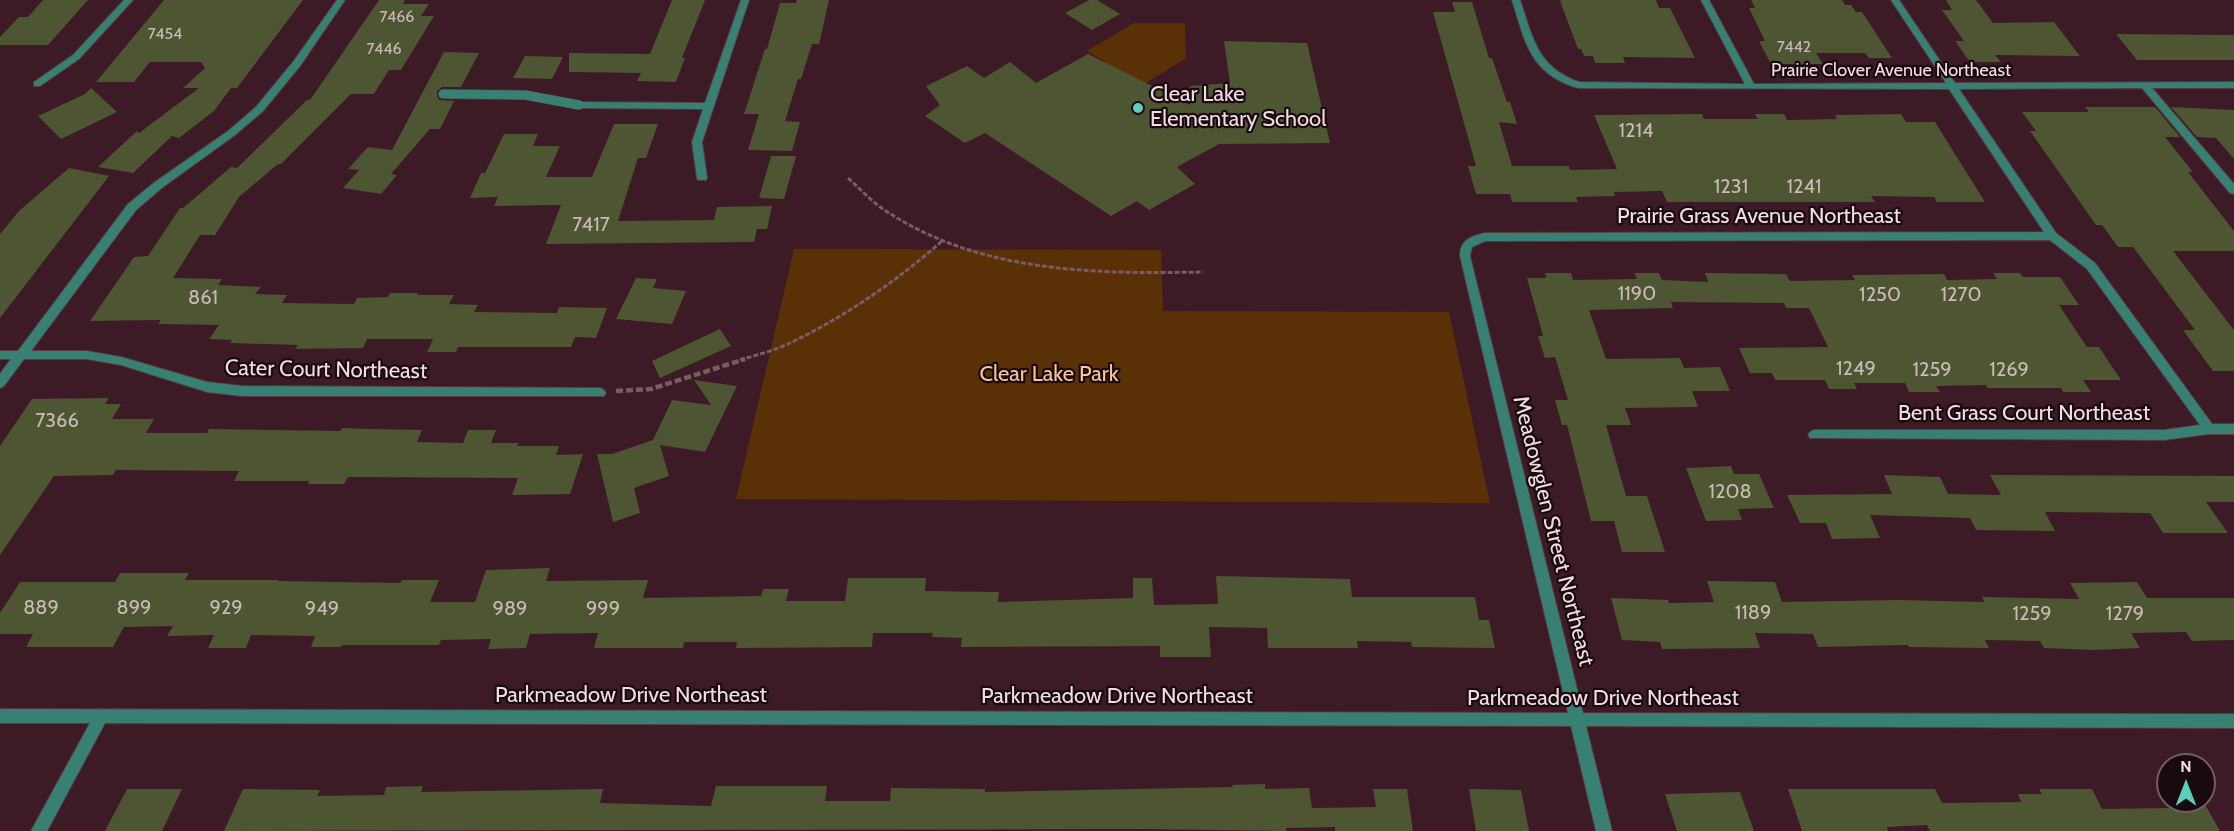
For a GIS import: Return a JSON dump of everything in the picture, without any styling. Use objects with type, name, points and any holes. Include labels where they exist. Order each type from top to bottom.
[{"type":"street","points":[[37,84],[76,57],[129,0]]},
{"type":"street","points":[[0,383],[132,207],[149,191],[231,134],[260,107],[299,62],[341,0]]},
{"type":"street","points":[[702,177],[697,142],[745,0]]},
{"type":"street","name":"Prairie Clover Avenue Northeast","points":[[1516,0],[1539,63],[1569,83],[1588,86],[2146,87],[2234,85]]},
{"type":"street","points":[[1706,0],[1751,87]]},
{"type":"street","points":[[1895,0],[2052,236],[2091,266],[2209,429]]},
{"type":"street","points":[[2146,87],[2234,191]]},
{"type":"street","points":[[579,105],[709,106]]},
{"type":"street","name":"Prairie Grass Avenue Northeast","points":[[1468,242],[1485,237],[2052,236]]},
{"type":"street","name":"Meadowglen Street Northeast","points":[[1468,242],[1464,248],[1465,256],[1604,831]]},
{"type":"street","name":"Cater Court Northeast","points":[[0,355],[87,355],[121,361],[207,387],[242,391],[600,393]]},
{"type":"street","name":"Bent Grass Court Northeast","points":[[1814,435],[2164,435],[2209,429],[2234,429]]},
{"type":"street","points":[[39,831],[102,715]]},
{"type":"street","name":"Parkmeadow Drive Northeast","points":[[0,716],[2234,721]]},
{"type":"lane","points":[[442,94],[525,95],[579,105]]},
{"type":"path","points":[[848,178],[877,204],[942,241],[983,255],[1034,267],[1104,273],[1203,272]]},
{"type":"path","points":[[600,393],[651,389],[786,345],[815,330],[908,271],[942,241]]},
{"type":"green space","points":[[1134,23],[1185,23],[1186,58],[1143,85],[1087,51]]},
{"type":"green space","name":"Clear Lake Park","points":[[794,249],[1161,250],[1163,311],[1449,312],[1490,503],[736,499]]},
{"type":"building","points":[[43,0],[88,0],[48,45],[0,45],[0,37],[19,17],[28,17]]},
{"type":"building","points":[[164,0],[303,0],[237,88],[231,88],[214,111],[179,138],[172,136],[133,173],[98,167],[137,131],[139,133],[199,88],[183,88],[205,68],[201,62],[150,62],[134,82],[96,82]]},
{"type":"building","points":[[379,0],[405,0],[403,4],[429,4],[421,16],[434,16],[401,70],[389,70],[374,94],[351,94],[281,164],[278,164],[239,197],[215,235],[200,235],[173,278],[222,279],[218,285],[261,287],[255,294],[287,295],[282,303],[354,304],[357,298],[388,297],[390,293],[418,293],[417,295],[454,295],[449,304],[478,305],[474,312],[557,313],[559,307],[607,308],[596,338],[575,337],[571,347],[458,347],[456,352],[427,352],[433,339],[367,339],[363,348],[295,349],[298,345],[230,343],[232,340],[209,339],[219,325],[158,324],[161,320],[90,321],[134,257],[148,256],[180,208],[183,208],[231,167],[237,168],[307,100],[310,100]]},
{"type":"building","points":[[672,0],[705,0],[682,58],[685,58],[676,82],[637,81],[641,73],[569,72],[569,53],[650,54]]},
{"type":"building","points":[[797,0],[829,0],[819,44],[812,44],[785,121],[800,122],[792,151],[748,150],[759,114],[744,114],[765,49],[767,49],[780,3],[796,3]]},
{"type":"building","points":[[1089,0],[1097,0],[1120,14],[1092,30],[1065,13]]},
{"type":"building","points":[[1656,0],[1659,8],[1670,8],[1695,58],[1623,57],[1625,63],[1595,63],[1593,56],[1584,56],[1581,49],[1578,49],[1560,1]]},
{"type":"building","points":[[1751,0],[1842,0],[1845,5],[1851,5],[1856,12],[1862,12],[1892,58],[1869,58],[1865,53],[1816,53],[1823,64],[1771,64],[1759,41],[1765,41],[1749,8],[1755,8]]},
{"type":"building","points":[[1946,0],[1976,0],[1993,23],[2054,22],[2080,56],[1995,55],[2001,62],[1970,62],[1955,41],[1964,41],[1942,10],[1952,10]]},
{"type":"building","points":[[1452,2],[1472,2],[1489,58],[1492,58],[1507,102],[1510,102],[1517,124],[1499,122],[1512,166],[1569,166],[1570,170],[1617,169],[1594,115],[1702,114],[1704,119],[1758,119],[1755,114],[1784,114],[1787,120],[1837,119],[1835,115],[1901,114],[1906,122],[1935,122],[1985,202],[1937,202],[1934,197],[1871,196],[1875,202],[1667,202],[1662,191],[1614,192],[1615,196],[1576,197],[1578,202],[1512,202],[1510,194],[1476,194],[1468,166],[1476,166],[1433,12],[1455,12]]},
{"type":"building","points":[[2116,34],[2234,35],[2234,60],[2137,60]]},
{"type":"building","points":[[1224,41],[1307,43],[1330,143],[1219,144],[1177,167],[1195,184],[1149,210],[1137,201],[1111,216],[985,133],[965,143],[925,116],[940,105],[926,86],[967,66],[984,78],[1010,62],[1036,83],[1088,54],[1190,105],[1190,86],[1230,83]]},
{"type":"building","points":[[444,52],[479,53],[461,87],[442,87],[437,91],[437,97],[440,100],[454,101],[440,129],[430,129],[391,174],[397,175],[381,194],[343,188],[359,170],[348,169],[368,147],[392,150]]},
{"type":"building","points":[[525,56],[563,57],[552,79],[513,78]]},
{"type":"building","points":[[91,88],[117,112],[61,139],[38,116],[85,94]]},
{"type":"building","points":[[2085,107],[2155,107],[2180,137],[2165,137],[2193,172],[2188,172],[2234,231],[2234,251],[2173,251],[2234,330],[2234,371],[2213,371],[2183,330],[2195,330],[2133,247],[2118,247],[2102,225],[2096,225],[2030,131],[2036,131],[2022,112],[2089,112]]},
{"type":"building","points":[[2171,107],[2234,110],[2234,159],[2216,138],[2197,137]]},
{"type":"building","points":[[614,124],[658,124],[646,158],[638,158],[618,221],[714,220],[717,207],[772,206],[767,229],[757,229],[754,242],[546,244],[561,205],[494,206],[498,197],[470,198],[481,173],[485,173],[504,134],[538,134],[533,146],[560,146],[546,177],[592,177]]},
{"type":"building","points":[[771,156],[796,156],[784,199],[759,198]]},
{"type":"building","points":[[69,168],[109,176],[0,318],[0,234],[19,211]]},
{"type":"building","points":[[1545,273],[1571,273],[1573,280],[1637,279],[1634,273],[1659,273],[1662,280],[1708,282],[1705,273],[1786,274],[1790,281],[1855,280],[1852,275],[1944,274],[1947,280],[1997,279],[1993,273],[2020,273],[2023,277],[2060,277],[2079,305],[2059,305],[2087,347],[2099,347],[2121,380],[2083,380],[2091,392],[2063,392],[2061,388],[1987,388],[1986,385],[1936,386],[1940,392],[1909,392],[1905,383],[1854,383],[1857,389],[1829,389],[1825,380],[1775,380],[1772,373],[1750,373],[1739,348],[1828,347],[1809,308],[1786,308],[1784,303],[1671,302],[1673,308],[1589,310],[1606,359],[1680,358],[1684,368],[1720,367],[1730,391],[1692,391],[1698,407],[1625,408],[1631,425],[1606,425],[1626,496],[1647,496],[1665,552],[1622,552],[1614,521],[1591,521],[1567,425],[1562,425],[1555,400],[1568,400],[1555,357],[1545,358],[1538,336],[1543,336],[1527,278],[1546,278]]},
{"type":"building","points":[[636,278],[657,279],[653,288],[686,291],[672,324],[616,319]]},
{"type":"building","points":[[720,329],[731,346],[660,378],[652,361]]},
{"type":"building","points":[[694,380],[737,386],[705,452],[660,445],[669,476],[634,488],[640,513],[613,522],[597,454],[612,454],[653,440],[672,400],[711,405]]},
{"type":"building","points":[[109,398],[105,404],[121,404],[112,419],[154,419],[146,433],[207,433],[209,429],[422,430],[417,442],[463,443],[468,430],[496,430],[491,443],[519,443],[517,446],[559,446],[556,455],[583,454],[570,494],[512,495],[518,478],[348,477],[344,484],[308,484],[309,481],[234,481],[239,471],[116,470],[113,475],[54,476],[0,555],[0,446],[32,399]]},
{"type":"building","points":[[1731,466],[1734,474],[1759,474],[1774,508],[1738,509],[1742,520],[1706,521],[1686,468]]},
{"type":"building","points":[[1884,475],[1940,477],[1948,494],[2001,495],[1990,475],[2234,476],[2234,502],[2206,502],[2228,533],[2163,533],[2150,513],[2045,512],[2055,531],[1976,530],[1970,518],[1870,515],[1880,538],[1832,539],[1826,523],[1800,523],[1787,495],[1892,494]]},
{"type":"building","points":[[550,568],[546,581],[648,580],[643,598],[761,596],[763,589],[789,589],[786,601],[845,601],[848,578],[926,578],[925,591],[999,592],[998,602],[1133,598],[1133,578],[1152,578],[1154,605],[1218,604],[1216,576],[1350,579],[1352,597],[1475,597],[1479,620],[1489,620],[1495,648],[1412,647],[1411,642],[1357,641],[1358,648],[1268,648],[1267,628],[1209,627],[1211,657],[1160,657],[1160,646],[961,647],[962,638],[932,637],[933,633],[873,633],[872,647],[736,648],[737,642],[684,642],[683,648],[594,648],[598,633],[530,634],[526,648],[488,649],[491,639],[441,640],[439,645],[311,647],[315,636],[251,635],[246,648],[208,648],[214,635],[167,636],[173,626],[124,627],[113,647],[26,647],[33,634],[0,634],[0,613],[20,582],[115,582],[120,573],[189,573],[185,580],[400,583],[402,580],[439,580],[430,602],[475,602],[486,570]]},
{"type":"building","points":[[1707,581],[1775,582],[1782,602],[1900,600],[1984,602],[1982,597],[2079,599],[2070,583],[2137,582],[2147,598],[2234,598],[2234,640],[2192,641],[2186,632],[2131,633],[2140,648],[2093,650],[2044,648],[2040,641],[1985,640],[1989,648],[1909,647],[1908,645],[1818,647],[1813,634],[1755,633],[1760,648],[1662,649],[1660,642],[1622,640],[1611,598],[1668,600],[1669,603],[1714,602]]},
{"type":"building","points":[[1265,784],[1265,789],[1309,788],[1312,808],[1376,807],[1373,789],[1407,789],[1413,831],[1335,831],[1335,827],[1286,828],[1286,831],[1146,829],[224,831],[243,789],[320,790],[317,796],[384,795],[386,787],[423,786],[421,792],[603,789],[600,803],[711,806],[716,786],[827,786],[825,801],[890,801],[891,788],[985,789],[985,792],[1233,787],[1232,785]]},
{"type":"building","points":[[127,789],[182,789],[162,831],[105,831]]},
{"type":"building","points":[[1469,789],[1521,790],[1529,831],[1476,831]]},
{"type":"building","points":[[1788,789],[1935,789],[1942,803],[2021,802],[2018,794],[2042,794],[2039,789],[2092,789],[2102,809],[2156,808],[2156,813],[2210,813],[2220,831],[1930,831],[1927,825],[1887,827],[1888,831],[1802,831]]},
{"type":"building","points":[[1740,792],[1754,831],[1677,831],[1665,794]]},
{"type":"place","name":"Clear Lake Elementary School","points":[[1138,108]]}]
